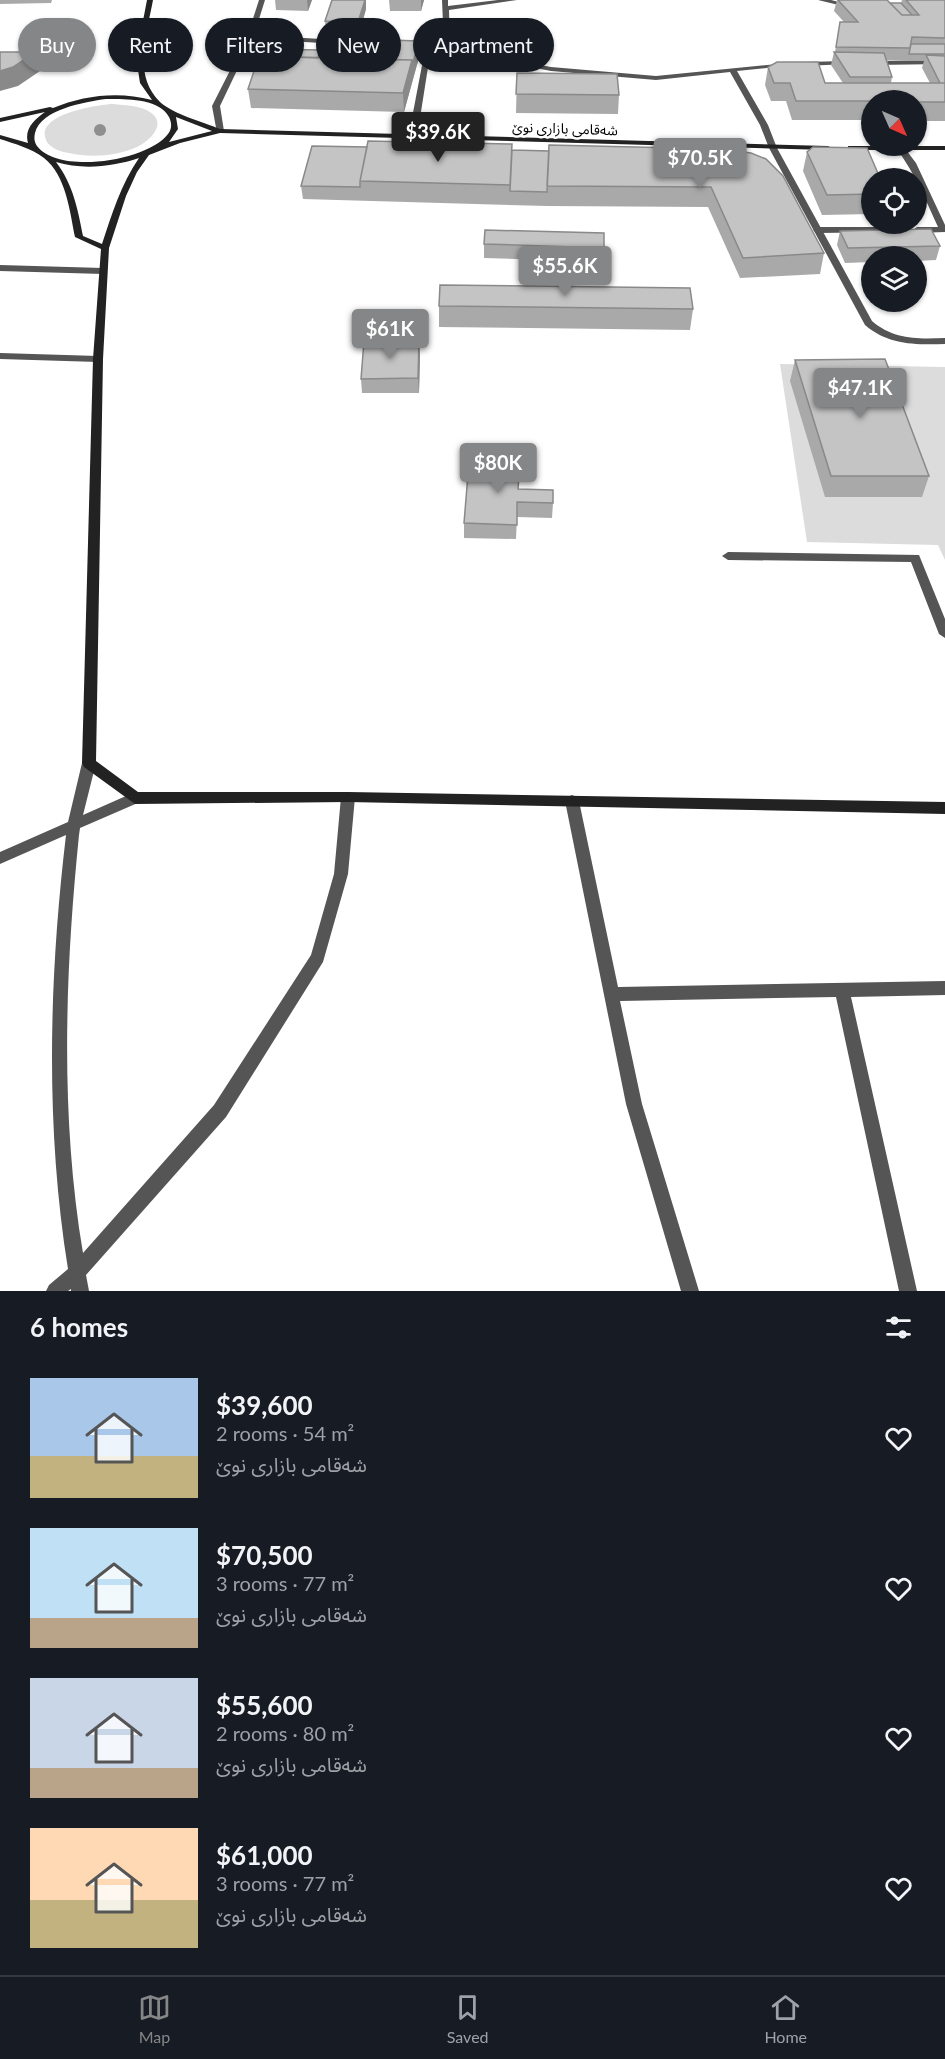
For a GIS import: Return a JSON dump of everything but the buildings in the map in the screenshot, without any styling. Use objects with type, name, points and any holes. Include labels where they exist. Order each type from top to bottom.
[{"type":"street","points":[[150,0],[139,57],[144,83],[158,104]]},
{"type":"street","points":[[256,18],[262,0]]},
{"type":"street","points":[[446,4],[514,0]]},
{"type":"street","points":[[821,0],[854,6]]},
{"type":"street","points":[[865,63],[945,62]]},
{"type":"street","points":[[554,69],[656,78],[767,65],[854,63]]},
{"type":"street","points":[[732,69],[764,125],[773,148],[861,313],[876,331],[898,340],[945,341]]},
{"type":"street","points":[[220,131],[216,106],[233,72]]},
{"type":"street","points":[[406,137],[416,118],[424,72]]},
{"type":"street","points":[[0,120],[97,99],[125,97],[158,104],[169,111],[220,131]]},
{"type":"street","points":[[68,105],[38,121],[31,130],[30,140],[35,150],[47,157],[67,187],[79,237],[105,249]]},
{"type":"street","points":[[80,1291],[61,1142],[58,1039],[74,825],[89,764],[98,360],[103,271],[105,249],[122,196],[133,172],[146,153],[170,136],[175,127],[175,119],[169,111]]},
{"type":"street","points":[[0,137],[24,145],[47,157],[84,164],[116,161],[178,141],[220,131]]},
{"type":"street","name":"شەقامی بازاری نوێ","points":[[220,131],[773,148],[861,148]]},
{"type":"street","name":"شەقامی بازاری نوێ","points":[[927,148],[945,148]]},
{"type":"street","points":[[817,230],[943,230],[912,163],[906,156]]},
{"type":"street","points":[[0,268],[103,271]]},
{"type":"street","points":[[0,356],[98,360]]},
{"type":"street","points":[[728,556],[915,558],[945,634]]},
{"type":"street","points":[[89,764],[135,798]]},
{"type":"street","points":[[55,1291],[77,1272],[220,1111],[318,957],[341,874],[348,797]]},
{"type":"street","points":[[0,858],[135,798],[348,797],[945,807]]},
{"type":"street","points":[[572,801],[634,1104],[690,1291]]},
{"type":"street","points":[[611,994],[945,988]]},
{"type":"street","points":[[842,990],[908,1291]]},
{"type":"shaded area","points":[[112,104],[136,107],[152,113],[158,123],[154,134],[137,147],[104,155],[66,152],[56,149],[46,140],[45,131],[58,117],[94,106]]},
{"type":"shaded area","points":[[780,364],[945,367],[945,560],[938,545],[807,542]]}]
